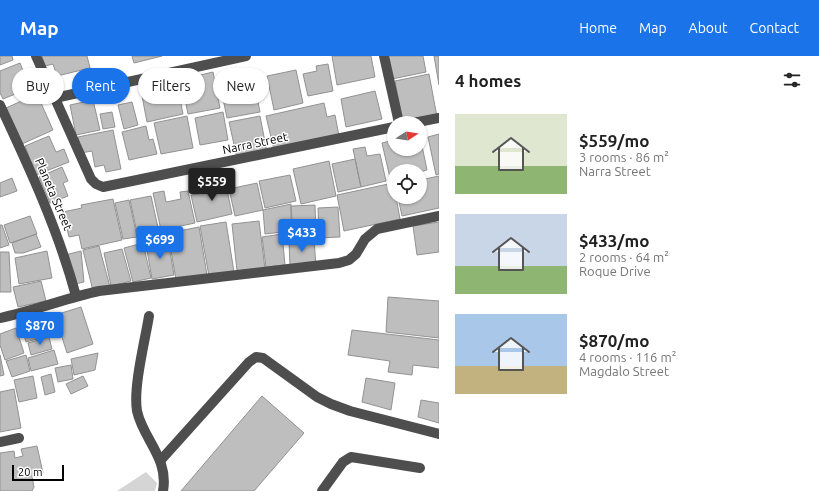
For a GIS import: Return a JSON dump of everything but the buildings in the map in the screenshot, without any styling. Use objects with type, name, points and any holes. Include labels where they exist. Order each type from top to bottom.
[{"type":"street","name":"Narra Street","points":[[36,56],[41,68]]},
{"type":"street","points":[[64,96],[246,56]]},
{"type":"street","points":[[384,56],[397,116]]},
{"type":"street","name":"Narra Street","points":[[58,104],[91,178],[96,184],[103,187],[387,128]]},
{"type":"street","name":"Planeta Street","points":[[0,105],[38,186],[54,228],[76,296]]},
{"type":"street","points":[[427,120],[439,118]]},
{"type":"street","points":[[0,318],[34,310],[76,296],[110,289],[339,264],[349,260],[356,254],[365,239],[377,229],[439,216]]},
{"type":"street","points":[[149,316],[137,384],[137,409],[141,425],[156,450],[160,461],[164,485],[163,491]]},
{"type":"street","points":[[160,461],[249,362],[256,357],[263,358],[317,397],[331,404],[350,411],[439,434]]},
{"type":"street","points":[[0,442],[18,438]]},
{"type":"street","points":[[322,491],[343,462],[351,457],[420,468]]},
{"type":"shaded area","points":[[146,472],[157,483],[155,491],[117,491]]}]
